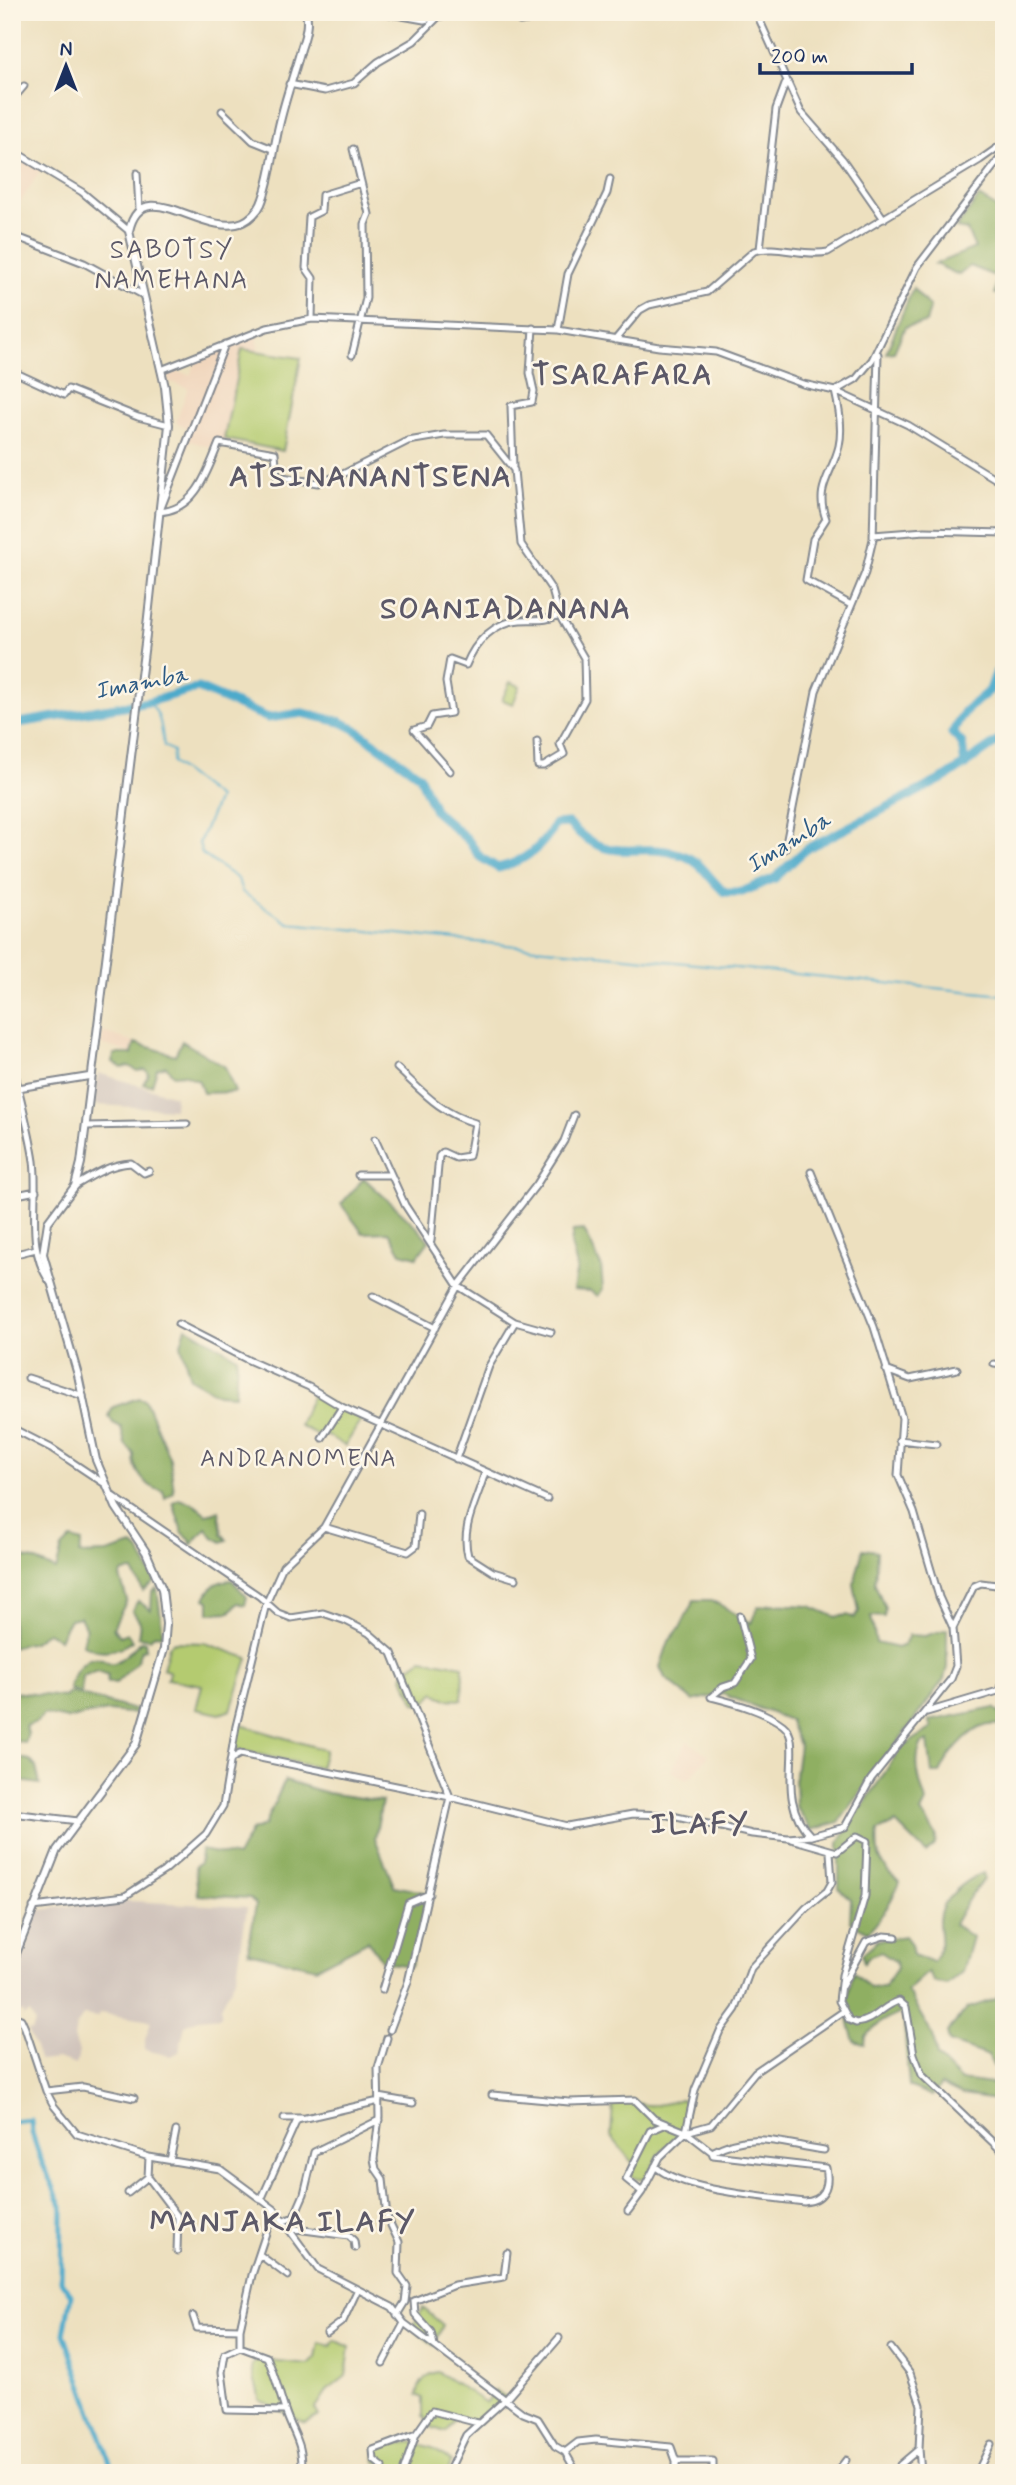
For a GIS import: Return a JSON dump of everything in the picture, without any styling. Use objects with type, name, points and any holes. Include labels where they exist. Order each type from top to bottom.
[{"type":"main road","points":[[12,1964],[57,1850],[136,1744],[163,1649],[166,1624],[162,1589],[146,1552],[105,1485],[96,1460],[83,1396],[43,1254],[43,1238],[51,1216],[75,1186],[86,1126],[169,425],[161,370],[141,294],[129,231],[132,217],[139,209],[161,205],[207,223],[228,226],[244,222],[261,207],[289,84],[306,31],[306,12]]},
{"type":"street","points":[[380,12],[425,20],[458,12]]},
{"type":"street","points":[[518,12],[520,21],[536,12]]},
{"type":"street","points":[[756,12],[801,112],[843,160],[884,219]]},
{"type":"street","points":[[289,84],[325,91],[354,83],[378,62],[414,41],[438,18]]},
{"type":"street","points":[[615,340],[640,310],[649,305],[707,292],[760,249],[776,109],[786,82]]},
{"type":"street","points":[[12,100],[23,86]]},
{"type":"street","points":[[222,111],[253,141],[273,149]]},
{"type":"street","points":[[760,249],[809,256],[828,252],[981,160],[1004,142]]},
{"type":"street","points":[[352,355],[366,298],[365,224],[369,214],[353,149]]},
{"type":"street","points":[[12,150],[82,192],[129,231]]},
{"type":"street","points":[[835,391],[856,379],[878,351],[917,267],[1004,153]]},
{"type":"street","points":[[137,173],[139,209]]},
{"type":"street","points":[[558,330],[568,274],[607,193],[610,179]]},
{"type":"street","points":[[312,319],[313,278],[306,268],[309,217],[321,211],[322,195],[361,183]]},
{"type":"street","points":[[12,235],[84,264],[141,294]]},
{"type":"street","points":[[161,370],[267,328],[312,319],[558,330],[716,352],[803,384],[835,391],[875,407],[1004,484]]},
{"type":"street","points":[[533,328],[530,370],[534,391],[532,401],[511,404],[521,544],[552,590],[559,615],[584,658],[585,699],[560,744],[564,754],[544,766],[538,766],[537,741]]},
{"type":"street","points":[[225,344],[159,512],[168,511],[198,491],[219,443],[223,442],[275,453],[277,476],[318,483],[343,474],[408,441],[475,433],[486,435],[514,470]]},
{"type":"street","points":[[785,849],[816,691],[865,573],[873,535],[878,351]]},
{"type":"street","points":[[12,371],[64,395],[68,389],[138,417],[169,425]]},
{"type":"street","points":[[835,391],[841,414],[839,446],[825,477],[820,503],[826,519],[813,539],[806,580],[852,605]]},
{"type":"street","points":[[873,535],[925,531],[970,535],[1004,533]]},
{"type":"street","points":[[450,771],[414,730],[427,726],[432,716],[452,713],[446,681],[450,659],[466,664],[477,642],[498,626],[520,620],[551,620],[559,615]]},
{"type":"street","points":[[12,1061],[34,1160],[37,1249],[42,1271],[54,1288]]},
{"type":"street","points":[[397,1068],[436,1106],[454,1117],[475,1123],[469,1156],[456,1158],[443,1152],[439,1156],[431,1241]]},
{"type":"street","points":[[18,1088],[92,1076]]},
{"type":"street","points":[[33,1907],[125,1896],[137,1891],[206,1834],[223,1806],[230,1761],[266,1604],[288,1557],[324,1527],[458,1286],[537,1184],[564,1141],[575,1115]]},
{"type":"street","points":[[86,1126],[187,1124]]},
{"type":"street","points":[[375,1139],[405,1205],[458,1286],[515,1322],[551,1332]]},
{"type":"street","points":[[75,1186],[100,1171],[120,1164],[131,1163],[144,1173],[149,1171]]},
{"type":"street","points":[[788,1838],[811,1836],[845,1826],[871,1779],[900,1740],[927,1712],[951,1679],[956,1666],[953,1628],[939,1597],[914,1512],[898,1475],[902,1418],[874,1327],[811,1172]]},
{"type":"street","points":[[358,1175],[391,1175]]},
{"type":"street","points":[[12,1195],[36,1191]]},
{"type":"street","points":[[12,1255],[37,1249]]},
{"type":"street","points":[[373,1296],[435,1328]]},
{"type":"street","points":[[456,1460],[489,1366],[515,1322]]},
{"type":"street","points":[[178,1324],[248,1360],[309,1387],[381,1426],[547,1499]]},
{"type":"street","points":[[994,1364],[1004,1365]]},
{"type":"street","points":[[886,1370],[910,1379],[957,1369]]},
{"type":"street","points":[[28,1378],[83,1396]]},
{"type":"street","points":[[322,1438],[342,1407]]},
{"type":"street","points":[[12,1427],[51,1448],[105,1485]]},
{"type":"street","points":[[899,1440],[936,1444]]},
{"type":"street","points":[[485,1472],[469,1521],[466,1546],[468,1556],[475,1562],[516,1579]]},
{"type":"street","points":[[110,1494],[266,1604],[291,1618],[323,1613],[346,1621],[369,1633],[392,1653],[450,1797],[408,1982],[390,2030]]},
{"type":"street","points":[[324,1527],[408,1552],[416,1546],[419,1514]]},
{"type":"street","points":[[953,1628],[974,1586],[981,1583],[1004,1586]]},
{"type":"street","points":[[740,1616],[751,1659],[735,1683],[723,1687],[711,1697],[766,1716],[785,1726],[794,1747],[789,1778],[792,1807],[799,1824],[811,1836]]},
{"type":"street","points":[[927,1712],[998,1691],[1004,1683]]},
{"type":"street","points":[[230,1761],[234,1754],[240,1754],[450,1797],[567,1826],[632,1814],[668,1815],[788,1838],[830,1852],[837,1852],[857,1836],[867,1841],[865,1896],[838,2001],[849,2020],[856,2023],[880,2014],[889,2003],[899,2001],[906,2007],[922,2075],[1004,2153]]},
{"type":"street","points":[[12,1813],[78,1821]]},
{"type":"street","points":[[686,2132],[695,2090],[720,2031],[736,2009],[751,1968],[806,1908],[827,1891],[832,1882],[830,1852]]},
{"type":"street","points":[[382,1990],[408,1903],[429,1894]]},
{"type":"street","points":[[839,1992],[866,1941],[884,1936],[896,1937]]},
{"type":"street","points":[[12,1939],[22,1940]]},
{"type":"street","points":[[628,2211],[642,2192],[660,2157],[686,2132],[711,2126],[721,2109],[755,2072],[844,2011]]},
{"type":"street","points":[[12,2017],[21,2020],[25,2028],[54,2106],[77,2134],[149,2157],[220,2169],[274,2209],[318,2269],[392,2307],[404,2323],[507,2398],[523,2413],[538,2419],[555,2446],[565,2452],[577,2473]]},
{"type":"street","points":[[387,2038],[378,2068],[379,2120],[374,2159],[376,2169],[383,2179],[387,2217],[399,2242],[398,2273],[407,2286],[404,2302],[397,2315]]},
{"type":"street","points":[[47,2091],[83,2087],[134,2098]]},
{"type":"street","points":[[492,2095],[569,2102],[635,2100],[664,2125],[686,2132],[713,2155],[827,2168],[827,2187],[822,2196],[813,2202],[804,2202],[719,2190],[665,2176],[655,2166]]},
{"type":"street","points":[[284,2118],[316,2117],[379,2099],[413,2103]]},
{"type":"street","points":[[261,2200],[295,2122],[301,2118]]},
{"type":"street","points":[[284,2221],[294,2217],[299,2207],[314,2151],[379,2120]]},
{"type":"street","points":[[642,2192],[626,2179],[628,2171],[650,2131],[664,2125]]},
{"type":"street","points":[[170,2161],[176,2131]]},
{"type":"street","points":[[712,2152],[734,2140],[753,2139],[824,2150]]},
{"type":"street","points":[[149,2157],[148,2177],[178,2217],[177,2250]]},
{"type":"street","points":[[128,2193],[148,2177]]},
{"type":"street","points":[[240,2347],[240,2329],[252,2275],[274,2209]]},
{"type":"street","points":[[289,2228],[349,2236],[354,2241],[355,2248]]},
{"type":"street","points":[[434,2345],[432,2332],[415,2314],[414,2301],[454,2285],[504,2277],[507,2253]]},
{"type":"street","points":[[260,2255],[288,2276]]},
{"type":"street","points":[[327,2333],[343,2321],[357,2291]]},
{"type":"street","points":[[193,2316],[197,2328],[240,2329]]},
{"type":"street","points":[[383,2363],[404,2323]]},
{"type":"street","points":[[448,2473],[466,2435],[507,2398],[559,2338]]},
{"type":"street","points":[[285,2411],[227,2410],[222,2362],[225,2354],[240,2347],[267,2357],[285,2411],[303,2449],[302,2473]]},
{"type":"street","points":[[891,2348],[910,2373],[921,2405],[921,2473]]},
{"type":"street","points":[[404,2469],[416,2434],[432,2412],[478,2423]]},
{"type":"street","points":[[383,2467],[374,2460],[373,2450],[416,2434]]},
{"type":"street","points":[[565,2452],[578,2442],[596,2440],[671,2447],[676,2460],[676,2473]]},
{"type":"street","points":[[977,2473],[991,2444]]},
{"type":"street","points":[[900,2465],[919,2449]]},
{"type":"street","points":[[676,2460],[713,2461],[713,2473]]},
{"type":"street","points":[[836,2473],[846,2460]]},
{"type":"shaded area","points":[[19,158],[41,169],[12,216],[12,167]]},
{"type":"shaded area","points":[[258,335],[258,352],[241,350],[223,441],[210,447],[190,441],[163,508],[189,429],[176,422],[188,388],[168,381],[171,370],[190,375],[197,361]]},
{"type":"shaded area","points":[[103,1032],[134,1042],[131,1053],[101,1044]]},
{"type":"shaded area","points":[[98,1073],[175,1096],[174,1109],[95,1105]]},
{"type":"shaded area","points":[[687,1741],[709,1755],[688,1780],[671,1771]]},
{"type":"shaded area","points":[[110,1900],[247,1907],[237,1975],[221,2006],[221,2017],[198,2019],[185,2025],[179,2052],[171,2056],[145,2050],[151,2021],[99,2013],[98,2017],[84,2015],[76,2026],[74,2038],[79,2052],[76,2065],[57,2059],[40,2061],[28,2030],[32,2031],[35,2023],[30,2013],[22,2017],[24,2012],[12,2013],[12,1978],[26,1953],[35,1911]]},
{"type":"green space","points":[[979,197],[997,208],[994,243],[998,247],[1004,244],[1004,294],[995,294],[997,277],[970,266],[959,275],[935,264],[975,248],[967,230],[956,228]]},
{"type":"green space","points":[[913,288],[930,308],[926,323],[905,327],[894,352],[886,353]]},
{"type":"green space","points":[[242,349],[301,358],[283,451],[224,439]]},
{"type":"green space","points":[[510,682],[520,686],[513,704],[502,700]]},
{"type":"green space","points":[[182,1041],[225,1067],[235,1092],[203,1093],[199,1081],[183,1074],[173,1075],[166,1066],[157,1069],[152,1085],[143,1084],[149,1074],[146,1070],[137,1071],[129,1066],[122,1068],[113,1062],[114,1054],[132,1054],[135,1043],[175,1055]]},
{"type":"green space","points":[[364,1178],[429,1241],[417,1257],[401,1253],[389,1232],[363,1233],[341,1204]]},
{"type":"green space","points":[[584,1230],[601,1266],[603,1289],[598,1296],[590,1291],[573,1290],[577,1267],[571,1244],[573,1231]]},
{"type":"green space","points":[[186,1327],[237,1357],[235,1395],[218,1394],[190,1378],[181,1344]]},
{"type":"green space","points":[[313,1394],[361,1420],[345,1446],[323,1433],[319,1436],[299,1425]]},
{"type":"green space","points":[[139,1398],[145,1400],[170,1459],[174,1492],[165,1498],[163,1491],[141,1478],[134,1454],[125,1444],[121,1427],[113,1423],[109,1416],[113,1407]]},
{"type":"green space","points":[[179,1499],[192,1503],[206,1514],[219,1511],[222,1534],[227,1540],[222,1542],[206,1528],[191,1545],[190,1539],[182,1532],[173,1502]]},
{"type":"green space","points":[[71,1539],[82,1542],[79,1554],[107,1553],[133,1545],[140,1552],[155,1582],[143,1591],[133,1571],[123,1572],[120,1577],[127,1600],[113,1628],[120,1636],[127,1633],[132,1641],[120,1648],[108,1650],[89,1648],[83,1645],[86,1629],[80,1617],[70,1619],[59,1639],[48,1632],[33,1642],[12,1647],[12,1555],[34,1560],[56,1570],[62,1548]]},
{"type":"green space","points":[[863,1549],[877,1551],[875,1584],[885,1608],[884,1617],[871,1616],[876,1643],[897,1648],[904,1645],[909,1635],[925,1636],[947,1629],[947,1667],[944,1679],[839,1822],[811,1830],[796,1806],[795,1775],[799,1745],[789,1720],[723,1694],[693,1701],[665,1678],[660,1667],[669,1641],[680,1628],[694,1600],[712,1600],[751,1623],[758,1607],[771,1604],[810,1606],[836,1617],[847,1615],[855,1618],[859,1611],[854,1584]]},
{"type":"green space","points":[[232,1580],[247,1597],[245,1605],[238,1603],[230,1612],[209,1613],[209,1601],[205,1599],[210,1590],[222,1581]]},
{"type":"green space","points":[[157,1588],[163,1635],[155,1634],[150,1639],[138,1637],[140,1622],[132,1610],[138,1601],[151,1610],[152,1592]]},
{"type":"green space","points":[[141,1641],[145,1642],[146,1649],[141,1650],[137,1662],[116,1683],[107,1682],[108,1675],[98,1671],[82,1676],[81,1693],[69,1689],[76,1673],[88,1660],[98,1658],[114,1663]]},
{"type":"green space","points":[[174,1642],[205,1643],[248,1658],[231,1710],[220,1714],[196,1709],[202,1685],[167,1679],[170,1672],[163,1669],[169,1646]]},
{"type":"green space","points":[[422,1659],[463,1666],[462,1700],[445,1699],[434,1692],[425,1704],[415,1703],[403,1676],[406,1670]]},
{"type":"green space","points":[[12,1692],[65,1697],[70,1692],[138,1711],[138,1714],[108,1711],[67,1719],[44,1714],[37,1722],[25,1726],[28,1733],[25,1743],[12,1740]]},
{"type":"green space","points":[[994,1708],[1004,1716],[1004,1726],[994,1724],[974,1731],[958,1746],[940,1773],[932,1773],[928,1741],[922,1743],[917,1765],[926,1802],[921,1812],[936,1835],[935,1845],[926,1853],[896,1823],[878,1831],[877,1847],[881,1860],[899,1882],[886,1908],[868,1932],[850,1922],[851,1899],[839,1889],[839,1842],[901,1748],[932,1728],[929,1721]]},
{"type":"green space","points":[[238,1724],[325,1750],[320,1768],[235,1749]]},
{"type":"green space","points":[[12,1757],[30,1760],[36,1767],[40,1784],[12,1780]]},
{"type":"green space","points":[[285,1780],[327,1793],[382,1801],[375,1838],[394,1886],[428,1893],[411,1966],[383,1962],[368,1941],[316,1968],[248,1952],[256,1904],[250,1898],[198,1895],[195,1866],[200,1863],[201,1850],[237,1857],[251,1831],[264,1826]]},
{"type":"green space","points":[[983,1873],[985,1879],[972,1893],[954,1924],[972,1937],[962,1972],[947,1985],[934,1982],[928,1972],[907,1991],[933,2036],[937,2057],[961,2081],[997,2083],[998,2074],[1004,2071],[1004,2101],[962,2095],[941,2085],[932,2096],[909,2086],[903,2012],[883,2021],[865,2036],[864,2044],[854,2041],[848,2015],[849,1989],[854,1972],[870,1988],[884,1987],[897,1968],[896,1962],[881,1952],[870,1956],[864,1963],[862,1954],[878,1940],[905,1936],[911,1944],[913,1955],[933,1962],[940,1946],[940,1912],[962,1885]]},
{"type":"green space","points":[[1004,1987],[1001,2065],[993,2066],[989,2056],[949,2042],[947,2032],[968,2008],[996,1999]]},
{"type":"green space","points":[[680,2099],[688,2102],[680,2133],[660,2153],[645,2178],[637,2179],[631,2176],[634,2165],[611,2136],[613,2103],[635,2101],[645,2105],[657,2105]]},
{"type":"green space","points":[[423,2308],[443,2325],[434,2345],[416,2331],[414,2324]]},
{"type":"green space","points":[[335,2340],[350,2347],[346,2376],[327,2391],[315,2409],[319,2416],[305,2423],[259,2400],[252,2365],[258,2360],[309,2365],[316,2358],[319,2343],[331,2346]]},
{"type":"green space","points":[[438,2372],[486,2403],[495,2390],[507,2398],[478,2423],[457,2416],[446,2432],[433,2428],[423,2416],[423,2398],[417,2395],[424,2380]]},
{"type":"green space","points":[[413,2442],[432,2448],[451,2461],[448,2473],[420,2471],[376,2462],[375,2450],[386,2445]]},
{"type":"waterway","points":[[965,766],[962,743],[952,733],[965,711],[990,690],[996,673],[1004,664]]},
{"type":"waterway","name":"Imamba","points":[[12,724],[148,702],[198,688],[268,718],[303,713],[341,722],[355,729],[419,775],[435,811],[468,840],[480,857],[498,868],[516,862],[532,852],[545,840],[555,824],[568,823],[584,837],[612,849],[668,851],[685,856],[697,863],[725,892],[742,892],[775,878],[806,849],[948,776],[1004,737]]},
{"type":"waterway","points":[[148,702],[158,717],[164,746],[173,751],[172,763],[218,798],[199,843],[202,854],[238,879],[242,892],[289,923],[1004,995]]},
{"type":"waterway","points":[[12,2122],[31,2120],[32,2133],[41,2160],[62,2206],[61,2281],[71,2295],[64,2334],[114,2473]]},
{"type":"district","name":"SABOTSY NAMEHANA","points":[[172,264]]},
{"type":"district","name":"TSARAFARA","points":[[623,374]]},
{"type":"district","name":"ATSINANANTSENA","points":[[371,476]]},
{"type":"district","name":"SOANIADANANA","points":[[506,608]]},
{"type":"district","name":"ANDRANOMENA","points":[[299,1458]]},
{"type":"district","name":"ILAFY","points":[[700,1823]]},
{"type":"district","name":"MANJAKA ILAFY","points":[[283,2221]]}]
